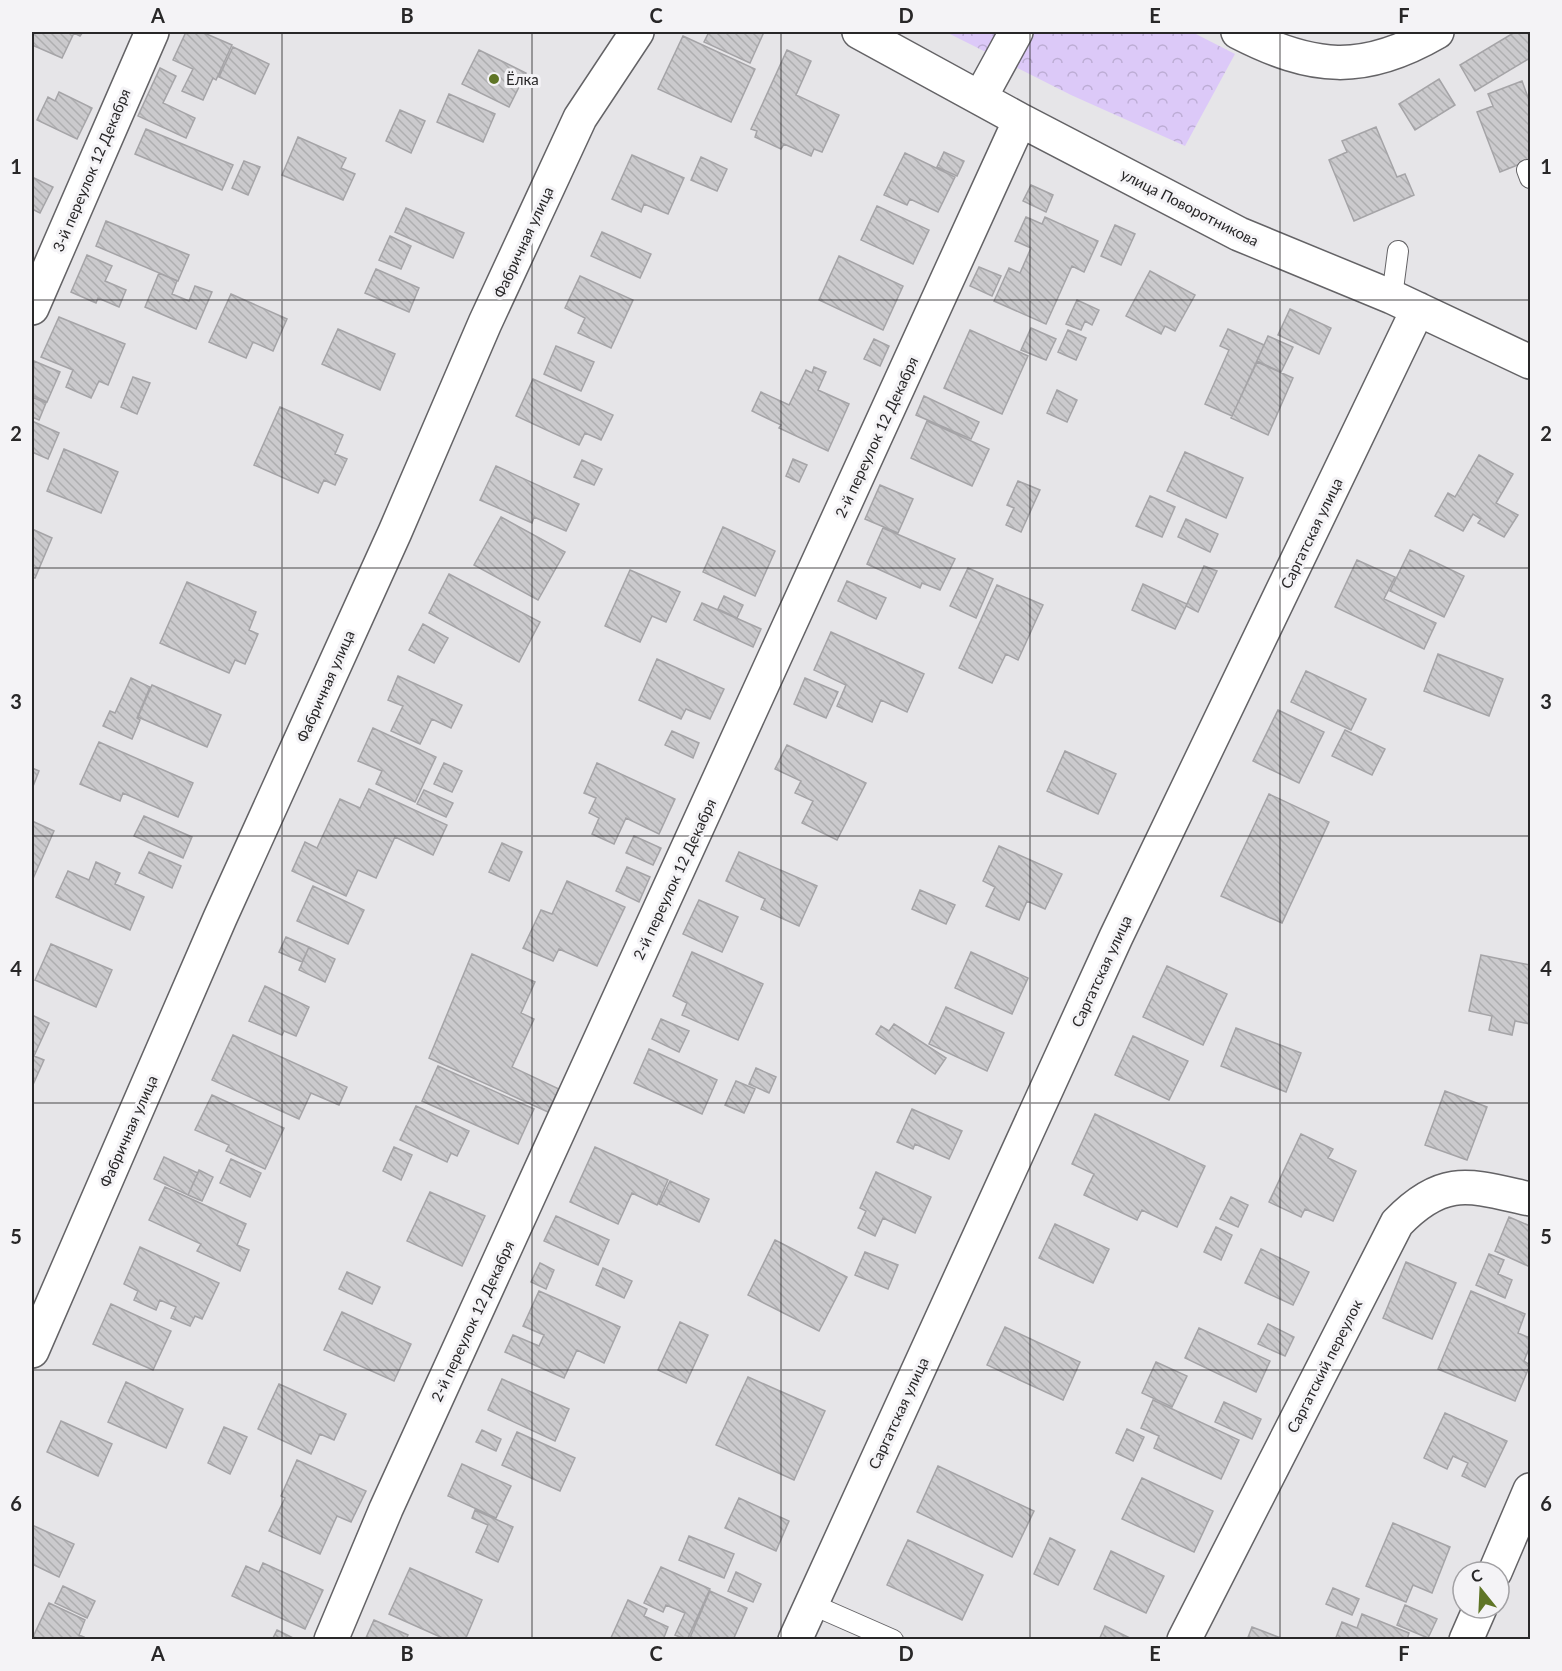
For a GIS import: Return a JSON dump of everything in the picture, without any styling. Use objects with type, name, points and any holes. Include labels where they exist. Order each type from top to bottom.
[{"type":"street","name":"3-й переулок 12 Декабря","points":[[32,308],[152,32]]},
{"type":"street","name":"Фабричная улица","points":[[32,1352],[216,928],[390,543],[485,323],[580,118],[637,32]]},
{"type":"street","name":"улица Поворотникова","points":[[859,32],[1020,120],[1239,234],[1405,303],[1530,362]]},
{"type":"street","points":[[980,98],[1016,32]]},
{"type":"street","points":[[1238,32],[1302,58],[1341,64],[1372,60],[1413,45],[1437,32]]},
{"type":"street","name":"2-й переулок 12 Декабря","points":[[331,1640],[386,1509],[1020,120]]},
{"type":"street","name":"Саргатская улица","points":[[795,1640],[1405,303]]},
{"type":"street","name":"Саргатский переулок","points":[[1184,1640],[1397,1223],[1418,1201],[1445,1190],[1473,1186],[1530,1199]]},
{"type":"street","points":[[1501,1560],[1530,1490]]},
{"type":"street","points":[[1466,1640],[1475,1620]]},
{"type":"lane","points":[[1398,251],[1405,303]]},
{"type":"lane","points":[[811,1604],[893,1640]]},
{"type":"green space","points":[[946,32],[1192,32],[1235,54],[1185,146],[1071,95]]},
{"type":"building","points":[[32,32],[83,32],[80,36],[74,33],[62,58],[32,45]]},
{"type":"building","points":[[186,32],[202,32],[232,45],[216,80],[213,78],[203,100],[182,91],[193,69],[173,60]]},
{"type":"building","points":[[709,32],[764,32],[750,63],[704,42]]},
{"type":"building","points":[[1515,32],[1530,32],[1530,58],[1475,91],[1460,65]]},
{"type":"building","points":[[683,36],[755,69],[731,122],[658,89]]},
{"type":"building","points":[[233,47],[269,64],[255,94],[219,77]]},
{"type":"building","name":"Ёлка","points":[[479,50],[526,73],[509,107],[462,84]]},
{"type":"building","points":[[787,50],[811,61],[796,95],[839,115],[822,152],[814,149],[811,156],[784,144],[781,149],[755,137],[757,131],[751,129]]},
{"type":"building","points":[[160,68],[176,76],[163,103],[195,118],[186,138],[138,116]]},
{"type":"building","points":[[1439,79],[1455,105],[1415,130],[1399,104]]},
{"type":"building","points":[[1522,81],[1530,103],[1530,160],[1500,172],[1477,112],[1493,106],[1488,94]]},
{"type":"building","points":[[59,92],[92,108],[77,139],[37,120],[48,97],[55,101]]},
{"type":"building","points":[[449,94],[495,114],[483,142],[437,122]]},
{"type":"building","points":[[400,110],[425,121],[411,153],[386,141]]},
{"type":"building","points":[[1376,127],[1397,177],[1405,174],[1414,195],[1354,221],[1329,160],[1347,152],[1342,141]]},
{"type":"building","points":[[146,129],[233,165],[222,190],[135,154]]},
{"type":"building","points":[[298,137],[346,158],[341,168],[355,174],[343,200],[282,175]]},
{"type":"building","points":[[944,152],[964,161],[957,176],[937,167]]},
{"type":"building","points":[[905,153],[955,177],[938,212],[910,199],[907,205],[884,195]]},
{"type":"building","points":[[632,155],[684,178],[668,214],[644,204],[641,212],[612,199]]},
{"type":"building","points":[[701,157],[727,169],[717,191],[691,180]]},
{"type":"building","points":[[244,161],[260,167],[248,195],[232,188]]},
{"type":"building","points":[[32,177],[53,187],[40,213],[32,209]]},
{"type":"building","points":[[1031,185],[1053,195],[1046,212],[1023,201]]},
{"type":"building","points":[[877,206],[929,230],[913,264],[861,240]]},
{"type":"building","points":[[406,208],[464,233],[453,258],[395,232]]},
{"type":"building","points":[[1026,217],[1042,224],[1045,217],[1098,241],[1084,272],[1072,266],[1046,324],[994,301],[1009,268],[1020,273],[1031,248],[1015,241]]},
{"type":"building","points":[[106,221],[189,255],[178,281],[96,246]]},
{"type":"building","points":[[1115,225],[1135,234],[1121,265],[1101,256]]},
{"type":"building","points":[[602,232],[651,254],[640,278],[591,256]]},
{"type":"building","points":[[390,236],[411,246],[401,269],[379,260]]},
{"type":"building","points":[[87,255],[112,266],[105,281],[126,290],[119,307],[98,298],[96,303],[71,292]]},
{"type":"building","points":[[839,256],[903,286],[883,330],[819,300]]},
{"type":"building","points":[[979,267],[1001,276],[992,296],[970,286]]},
{"type":"building","points":[[376,269],[419,288],[409,312],[365,293]]},
{"type":"building","points":[[1150,271],[1195,295],[1175,331],[1165,326],[1161,334],[1126,316]]},
{"type":"building","points":[[159,273],[177,281],[172,294],[189,301],[195,286],[212,292],[196,329],[145,307]]},
{"type":"building","points":[[580,276],[633,300],[611,348],[578,333],[585,318],[565,308]]},
{"type":"building","points":[[231,294],[287,319],[273,351],[253,342],[246,358],[209,342]]},
{"type":"building","points":[[1077,300],[1099,310],[1092,325],[1085,321],[1081,330],[1066,324]]},
{"type":"building","points":[[1290,309],[1331,328],[1319,354],[1278,335]]},
{"type":"building","points":[[59,317],[125,344],[108,385],[99,381],[91,398],[66,387],[73,370],[41,357]]},
{"type":"building","points":[[1031,328],[1056,339],[1046,360],[1021,350]]},
{"type":"building","points":[[338,329],[395,354],[380,390],[322,364]]},
{"type":"building","points":[[1228,329],[1264,345],[1232,416],[1205,404],[1229,350],[1220,346]]},
{"type":"building","points":[[970,330],[1028,356],[1002,414],[944,388]]},
{"type":"building","points":[[1068,330],[1086,338],[1076,360],[1058,352]]},
{"type":"building","points":[[1268,336],[1293,347],[1281,372],[1257,361]]},
{"type":"building","points":[[874,339],[889,346],[880,366],[864,359]]},
{"type":"building","points":[[556,346],[594,362],[581,391],[544,374]]},
{"type":"building","points":[[34,361],[60,372],[47,402],[32,395]]},
{"type":"building","points":[[1257,362],[1293,378],[1268,435],[1231,418]]},
{"type":"building","points":[[814,367],[826,372],[818,390],[849,404],[828,451],[779,428],[781,425],[752,411],[761,392],[789,405],[806,370],[812,373]]},
{"type":"building","points":[[133,377],[150,383],[137,414],[121,407]]},
{"type":"building","points":[[533,379],[613,415],[601,440],[585,433],[579,445],[516,416]]},
{"type":"building","points":[[1057,390],[1077,400],[1067,422],[1047,413]]},
{"type":"building","points":[[924,396],[979,422],[971,439],[916,415]]},
{"type":"building","points":[[32,397],[46,403],[39,420],[32,417]]},
{"type":"building","points":[[280,407],[343,435],[335,454],[347,459],[335,485],[324,480],[318,493],[254,465]]},
{"type":"building","points":[[32,421],[59,433],[48,459],[32,452]]},
{"type":"building","points":[[927,421],[989,449],[972,486],[911,458]]},
{"type":"building","points":[[64,449],[118,472],[101,513],[47,491]]},
{"type":"building","points":[[1185,452],[1243,478],[1226,518],[1167,491]]},
{"type":"building","points":[[1479,455],[1513,474],[1496,503],[1518,515],[1504,537],[1478,523],[1481,519],[1473,514],[1463,531],[1435,516],[1448,493],[1455,497]]},
{"type":"building","points":[[793,459],[807,465],[799,482],[786,476]]},
{"type":"building","points":[[582,460],[602,469],[594,485],[574,477]]},
{"type":"building","points":[[496,466],[579,504],[566,531],[534,517],[532,523],[480,500]]},
{"type":"building","points":[[1018,481],[1040,490],[1021,532],[1006,525],[1014,508],[1007,505]]},
{"type":"building","points":[[880,485],[913,499],[898,533],[865,519]]},
{"type":"building","points":[[1150,496],[1175,507],[1162,537],[1136,526]]},
{"type":"building","points":[[501,517],[565,552],[538,600],[474,565]]},
{"type":"building","points":[[1186,519],[1218,534],[1210,552],[1178,537]]},
{"type":"building","points":[[723,527],[775,551],[755,596],[703,572]]},
{"type":"building","points":[[883,528],[955,559],[940,590],[922,583],[920,588],[867,564]]},
{"type":"building","points":[[32,529],[52,538],[35,578],[32,577]]},
{"type":"building","points":[[1410,550],[1464,576],[1444,617],[1390,591]]},
{"type":"building","points":[[1357,560],[1395,577],[1384,599],[1436,623],[1424,649],[1335,607]]},
{"type":"building","points":[[1204,566],[1217,571],[1198,612],[1186,606]]},
{"type":"building","points":[[968,568],[993,579],[976,618],[950,606]]},
{"type":"building","points":[[630,570],[680,592],[666,622],[652,616],[640,642],[605,626]]},
{"type":"building","points":[[449,574],[540,622],[519,662],[429,613]]},
{"type":"building","points":[[847,581],[886,598],[876,619],[838,601]]},
{"type":"building","points":[[187,582],[256,612],[249,630],[258,634],[245,664],[235,660],[229,673],[160,643]]},
{"type":"building","points":[[1143,584],[1187,604],[1175,629],[1132,610]]},
{"type":"building","points":[[997,585],[1043,605],[1018,660],[1006,654],[992,683],[959,668]]},
{"type":"building","points":[[724,596],[743,605],[737,618],[718,609]]},
{"type":"building","points":[[702,603],[761,629],[753,647],[694,620]]},
{"type":"building","points":[[423,624],[448,638],[434,663],[409,650]]},
{"type":"building","points":[[831,632],[924,674],[907,712],[881,700],[872,722],[837,706],[846,685],[814,670]]},
{"type":"building","points":[[1438,654],[1503,679],[1489,716],[1424,691]]},
{"type":"building","points":[[657,659],[724,689],[710,719],[686,709],[681,719],[639,700]]},
{"type":"building","points":[[1306,671],[1366,699],[1351,730],[1291,702]]},
{"type":"building","points":[[398,676],[462,705],[451,728],[432,719],[420,744],[391,731],[403,706],[388,700]]},
{"type":"building","points":[[131,678],[150,687],[137,718],[140,720],[132,739],[103,726],[110,711],[115,713]]},
{"type":"building","points":[[805,678],[838,692],[826,718],[794,704]]},
{"type":"building","points":[[152,685],[221,715],[207,747],[138,717]]},
{"type":"building","points":[[1278,710],[1324,732],[1299,783],[1253,761]]},
{"type":"building","points":[[373,728],[436,757],[415,802],[376,784],[382,771],[358,761]]},
{"type":"building","points":[[1345,730],[1385,749],[1372,775],[1332,756]]},
{"type":"building","points":[[672,731],[699,743],[693,758],[665,745]]},
{"type":"building","points":[[99,742],[193,783],[178,817],[123,793],[120,801],[80,784]]},
{"type":"building","points":[[787,745],[866,783],[837,840],[802,823],[813,801],[795,793],[801,781],[775,769]]},
{"type":"building","points":[[1065,751],[1116,774],[1098,814],[1047,791]]},
{"type":"building","points":[[444,763],[462,771],[452,792],[434,784]]},
{"type":"building","points":[[597,763],[675,799],[659,834],[626,818],[614,844],[592,834],[599,818],[589,813],[596,798],[584,793]]},
{"type":"building","points":[[32,768],[39,771],[32,789]]},
{"type":"building","points":[[369,789],[447,825],[433,855],[395,837],[376,878],[358,870],[346,896],[292,871],[305,842],[317,848],[340,799],[360,808]]},
{"type":"building","points":[[424,790],[453,803],[446,817],[417,804]]},
{"type":"building","points":[[1269,794],[1329,822],[1282,923],[1221,896]]},
{"type":"building","points":[[144,816],[192,837],[183,858],[134,836]]},
{"type":"building","points":[[32,821],[54,831],[32,881]]},
{"type":"building","points":[[634,836],[661,848],[653,865],[626,853]]},
{"type":"building","points":[[502,843],[522,852],[509,881],[489,872]]},
{"type":"building","points":[[999,846],[1062,874],[1045,909],[1027,901],[1019,920],[986,906],[995,887],[983,881]]},
{"type":"building","points":[[149,852],[181,866],[172,888],[139,873]]},
{"type":"building","points":[[739,852],[817,886],[799,926],[761,909],[765,899],[726,881]]},
{"type":"building","points":[[96,862],[120,873],[115,884],[144,897],[130,930],[56,897],[68,871],[89,880]]},
{"type":"building","points":[[627,867],[650,877],[639,902],[616,891]]},
{"type":"building","points":[[567,881],[625,907],[597,966],[559,949],[553,961],[523,948],[541,910],[552,914]]},
{"type":"building","points":[[313,886],[364,910],[348,944],[297,921]]},
{"type":"building","points":[[920,890],[955,905],[946,924],[912,909]]},
{"type":"building","points":[[699,900],[738,917],[722,952],[683,934]]},
{"type":"building","points":[[286,937],[309,947],[302,962],[279,952]]},
{"type":"building","points":[[51,944],[112,970],[96,1007],[35,980]]},
{"type":"building","points":[[309,947],[335,959],[325,982],[299,970]]},
{"type":"building","points":[[692,952],[763,984],[738,1040],[682,1015],[687,1003],[673,996]]},
{"type":"building","points":[[971,952],[1028,978],[1012,1014],[955,988]]},
{"type":"building","points":[[472,954],[535,982],[521,1013],[534,1019],[512,1067],[559,1089],[548,1112],[429,1058]]},
{"type":"building","points":[[1481,955],[1530,965],[1530,1024],[1515,1021],[1512,1035],[1489,1030],[1492,1016],[1469,1011]]},
{"type":"building","points":[[1167,966],[1227,994],[1203,1045],[1143,1017]]},
{"type":"building","points":[[265,986],[309,1007],[296,1036],[284,1031],[282,1035],[249,1021]]},
{"type":"building","points":[[946,1007],[1004,1033],[987,1071],[929,1044]]},
{"type":"building","points":[[32,1015],[49,1023],[34,1056],[44,1060],[32,1087]]},
{"type":"building","points":[[661,1019],[689,1031],[679,1052],[652,1039]]},
{"type":"building","points":[[894,1024],[946,1058],[935,1074],[876,1034],[881,1026],[889,1031]]},
{"type":"building","points":[[1236,1028],[1301,1053],[1286,1092],[1221,1066]]},
{"type":"building","points":[[233,1035],[347,1087],[339,1105],[311,1093],[299,1119],[212,1080]]},
{"type":"building","points":[[1133,1036],[1188,1061],[1169,1100],[1115,1075]]},
{"type":"building","points":[[649,1049],[717,1080],[702,1114],[634,1083]]},
{"type":"building","points":[[438,1066],[534,1109],[518,1144],[422,1101]]},
{"type":"building","points":[[756,1068],[776,1077],[769,1093],[749,1084]]},
{"type":"building","points":[[736,1081],[755,1089],[744,1113],[725,1105]]},
{"type":"building","points":[[1445,1091],[1487,1107],[1467,1160],[1425,1145]]},
{"type":"building","points":[[212,1095],[284,1128],[265,1169],[226,1151],[229,1145],[195,1130]]},
{"type":"building","points":[[416,1106],[469,1131],[457,1156],[451,1153],[447,1162],[400,1140]]},
{"type":"building","points":[[912,1109],[962,1131],[949,1159],[915,1144],[913,1149],[897,1142]]},
{"type":"building","points":[[1095,1114],[1205,1166],[1177,1227],[1142,1210],[1137,1220],[1084,1195],[1094,1174],[1072,1164]]},
{"type":"building","points":[[1301,1134],[1333,1149],[1328,1158],[1356,1171],[1333,1221],[1305,1209],[1301,1217],[1269,1202]]},
{"type":"building","points":[[394,1147],[412,1155],[401,1180],[383,1171]]},
{"type":"building","points":[[595,1147],[668,1180],[657,1205],[632,1193],[618,1224],[570,1202]]},
{"type":"building","points":[[164,1157],[198,1173],[188,1195],[154,1179]]},
{"type":"building","points":[[231,1159],[261,1173],[250,1197],[220,1183]]},
{"type":"building","points":[[199,1170],[213,1177],[202,1201],[188,1195]]},
{"type":"building","points":[[876,1172],[931,1197],[915,1233],[883,1218],[875,1236],[858,1228],[866,1211],[860,1208]]},
{"type":"building","points":[[670,1181],[709,1199],[699,1222],[659,1204]]},
{"type":"building","points":[[165,1187],[246,1224],[237,1245],[249,1250],[240,1271],[197,1251],[201,1244],[149,1220]]},
{"type":"building","points":[[430,1192],[485,1216],[462,1266],[407,1241]]},
{"type":"building","points":[[1231,1197],[1248,1205],[1238,1227],[1220,1219]]},
{"type":"building","points":[[556,1216],[609,1240],[598,1265],[544,1241]]},
{"type":"building","points":[[1509,1217],[1530,1226],[1530,1267],[1495,1251]]},
{"type":"building","points":[[1055,1224],[1109,1249],[1093,1283],[1039,1258]]},
{"type":"building","points":[[1216,1227],[1232,1235],[1221,1260],[1204,1252]]},
{"type":"building","points":[[775,1240],[847,1277],[819,1331],[748,1295]]},
{"type":"building","points":[[140,1247],[219,1283],[202,1319],[195,1316],[190,1326],[171,1318],[176,1307],[160,1300],[156,1310],[134,1300],[138,1291],[124,1284]]},
{"type":"building","points":[[1261,1249],[1309,1272],[1293,1305],[1245,1283]]},
{"type":"building","points":[[865,1252],[898,1265],[888,1289],[855,1275]]},
{"type":"building","points":[[1489,1254],[1504,1260],[1498,1274],[1512,1280],[1505,1298],[1476,1285]]},
{"type":"building","points":[[1406,1262],[1456,1283],[1432,1339],[1383,1318]]},
{"type":"building","points":[[540,1263],[554,1270],[546,1289],[531,1282]]},
{"type":"building","points":[[603,1268],[632,1281],[624,1298],[596,1285]]},
{"type":"building","points":[[347,1272],[380,1287],[372,1304],[339,1289]]},
{"type":"building","points":[[539,1291],[620,1327],[604,1363],[577,1350],[564,1378],[505,1352],[513,1335],[539,1346],[544,1335],[523,1326]]},
{"type":"building","points":[[1471,1291],[1525,1314],[1518,1333],[1530,1338],[1530,1346],[1524,1361],[1530,1365],[1515,1401],[1438,1369]]},
{"type":"building","points":[[111,1304],[171,1331],[153,1370],[93,1344]]},
{"type":"building","points":[[342,1312],[411,1344],[394,1381],[324,1350]]},
{"type":"building","points":[[680,1322],[708,1335],[686,1383],[658,1370]]},
{"type":"building","points":[[1268,1324],[1294,1337],[1285,1356],[1258,1344]]},
{"type":"building","points":[[1005,1327],[1080,1362],[1063,1400],[987,1365]]},
{"type":"building","points":[[1199,1328],[1270,1361],[1256,1392],[1185,1358]]},
{"type":"building","points":[[1156,1362],[1187,1376],[1172,1407],[1142,1393]]},
{"type":"building","points":[[748,1377],[825,1411],[794,1480],[716,1445]]},
{"type":"building","points":[[502,1379],[569,1409],[555,1441],[488,1410]]},
{"type":"building","points":[[126,1382],[183,1409],[166,1448],[108,1422]]},
{"type":"building","points":[[279,1384],[346,1414],[334,1440],[320,1434],[311,1454],[258,1429]]},
{"type":"building","points":[[1153,1400],[1239,1440],[1221,1479],[1154,1448],[1159,1436],[1141,1428]]},
{"type":"building","points":[[1224,1402],[1261,1419],[1252,1439],[1215,1422]]},
{"type":"building","points":[[1445,1413],[1507,1441],[1485,1487],[1462,1476],[1468,1463],[1453,1456],[1447,1469],[1424,1458]]},
{"type":"building","points":[[61,1421],[112,1444],[98,1476],[47,1452]]},
{"type":"building","points":[[224,1427],[247,1437],[230,1474],[208,1463]]},
{"type":"building","points":[[1127,1429],[1144,1437],[1133,1461],[1116,1453]]},
{"type":"building","points":[[482,1430],[501,1439],[496,1451],[476,1442]]},
{"type":"building","points":[[517,1432],[575,1458],[560,1491],[502,1465]]},
{"type":"building","points":[[297,1460],[366,1491],[351,1522],[337,1516],[320,1554],[269,1531],[285,1498],[281,1496]]},
{"type":"building","points":[[462,1464],[511,1486],[496,1518],[448,1496]]},
{"type":"building","points":[[938,1466],[1034,1511],[1012,1557],[917,1512]]},
{"type":"building","points":[[1142,1478],[1213,1511],[1194,1552],[1122,1519]]},
{"type":"building","points":[[739,1498],[789,1521],[776,1551],[725,1528]]},
{"type":"building","points":[[475,1510],[513,1527],[498,1562],[476,1552],[488,1525],[472,1518]]},
{"type":"building","points":[[1393,1523],[1450,1547],[1432,1593],[1413,1585],[1406,1602],[1366,1586]]},
{"type":"building","points":[[32,1525],[74,1544],[59,1577],[32,1564]]},
{"type":"building","points":[[689,1536],[734,1554],[724,1578],[679,1560]]},
{"type":"building","points":[[1050,1538],[1075,1550],[1058,1585],[1034,1574]]},
{"type":"building","points":[[908,1540],[983,1575],[962,1620],[887,1585]]},
{"type":"building","points":[[1111,1551],[1164,1576],[1146,1613],[1094,1589]]},
{"type":"building","points":[[263,1563],[323,1590],[305,1629],[232,1596],[246,1566],[259,1572]]},
{"type":"building","points":[[661,1567],[710,1589],[687,1640],[675,1635],[685,1613],[666,1605],[663,1612],[644,1603]]},
{"type":"building","points":[[410,1568],[482,1600],[465,1640],[447,1640],[389,1614]]},
{"type":"building","points":[[736,1572],[761,1584],[753,1602],[728,1591]]},
{"type":"building","points":[[63,1586],[95,1601],[87,1618],[55,1603]]},
{"type":"building","points":[[1333,1588],[1359,1599],[1352,1615],[1326,1604]]},
{"type":"building","points":[[710,1591],[747,1608],[733,1640],[689,1640]]},
{"type":"building","points":[[628,1600],[647,1609],[644,1616],[668,1627],[663,1640],[610,1640]]},
{"type":"building","points":[[49,1603],[85,1620],[79,1635],[84,1637],[82,1640],[39,1640],[33,1637]]},
{"type":"building","points":[[1405,1605],[1437,1619],[1428,1638],[1397,1625]]},
{"type":"building","points":[[1362,1614],[1409,1633],[1407,1640],[1335,1640],[1342,1622],[1357,1628]]},
{"type":"building","points":[[374,1620],[408,1635],[406,1640],[365,1640]]},
{"type":"building","points":[[1105,1626],[1134,1640],[1099,1640]]},
{"type":"building","points":[[1252,1627],[1286,1640],[1247,1640]]},
{"type":"building","points":[[277,1630],[297,1640],[272,1640]]},
{"type":"place","name":"Ёлка","points":[[494,79]]}]
